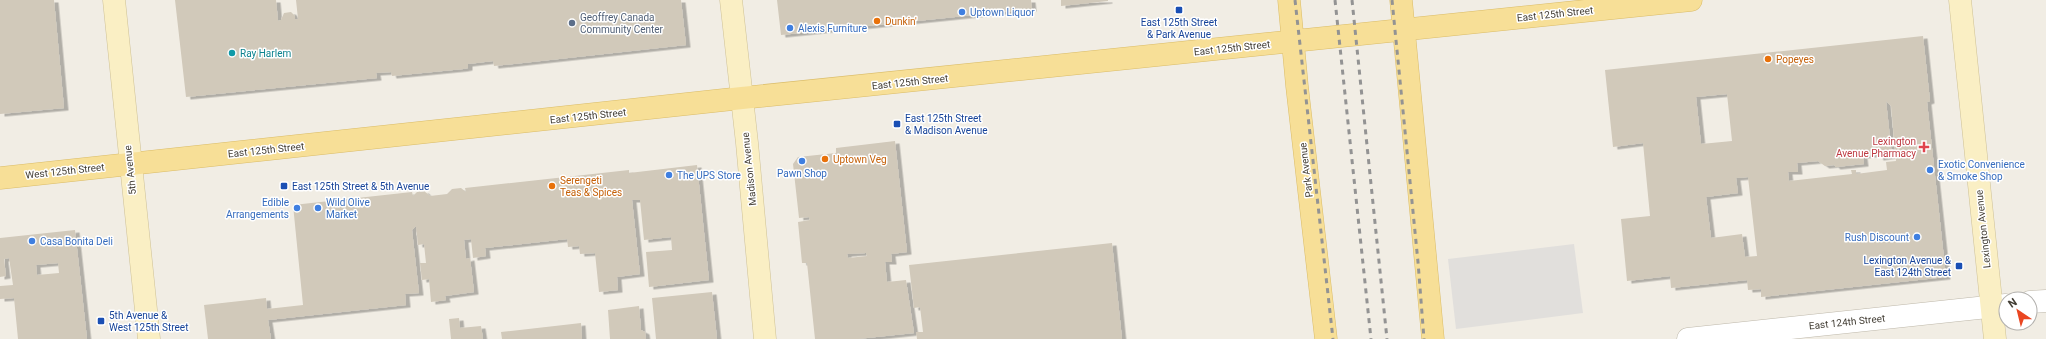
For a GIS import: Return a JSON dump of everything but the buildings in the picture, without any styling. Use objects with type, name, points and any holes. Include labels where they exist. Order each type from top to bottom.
[{"type":"main road","name":"5th Avenue","points":[[114,0],[149,339]]},
{"type":"main road","name":"Madison Avenue","points":[[731,0],[765,339]]},
{"type":"main road","name":"Park Avenue","points":[[1289,0],[1326,339]]},
{"type":"main road","points":[[1402,0],[1433,339]]},
{"type":"main road","name":"East 125th Street","points":[[130,164],[742,98],[1691,0]]},
{"type":"main road","name":"Lexington Avenue","points":[[1960,0],[1998,306],[1995,339]]},
{"type":"main road","name":"West 125th Street","points":[[0,178],[130,164]]},
{"type":"street","name":"East 124th Street","points":[[1688,339],[1998,306]]},
{"type":"shaded area","points":[[1574,244],[1583,313],[1456,329],[1448,259]]},
{"type":"railway","points":[[1295,0],[1333,339]]},
{"type":"railway","points":[[1335,0],[1371,339]]},
{"type":"railway","points":[[1352,0],[1387,339]]},
{"type":"railway","points":[[1392,0],[1418,262],[1424,339]]},
{"type":"place","name":"East 125th Street & Park Avenue","points":[[1179,10]]},
{"type":"place","name":"Uptown Liquor","points":[[962,12]]},
{"type":"place","name":"Dunkin'","points":[[877,21]]},
{"type":"place","name":"Geoffrey Canada Community Center","points":[[572,23]]},
{"type":"place","name":"Alexis Furniture","points":[[790,28]]},
{"type":"place","name":"Ray Harlem","points":[[232,53]]},
{"type":"place","name":"Popeyes","points":[[1768,59]]},
{"type":"place","name":"East 125th Street & Madison Avenue","points":[[897,124]]},
{"type":"place","name":"Lexington Avenue Pharmacy","points":[[1924,147]]},
{"type":"place","name":"Uptown Veg","points":[[825,159]]},
{"type":"place","name":"Pawn Shop","points":[[802,161]]},
{"type":"place","name":"Exotic Convenience & Smoke Shop","points":[[1930,170]]},
{"type":"place","name":"The UPS Store","points":[[669,175]]},
{"type":"place","name":"East 125th Street & 5th Avenue","points":[[284,186]]},
{"type":"place","name":"Serengeti Teas & Spices","points":[[552,186]]},
{"type":"place","name":"Edible Arrangements","points":[[297,208]]},
{"type":"place","name":"Wild Olive Market","points":[[318,208]]},
{"type":"place","name":"Rush Discount","points":[[1917,237]]},
{"type":"place","name":"Casa Bonita Deli","points":[[32,241]]},
{"type":"place","name":"Lexington Avenue & East 124th Street","points":[[1959,266]]},
{"type":"place","name":"5th Avenue & West 125th Street","points":[[101,321]]}]
